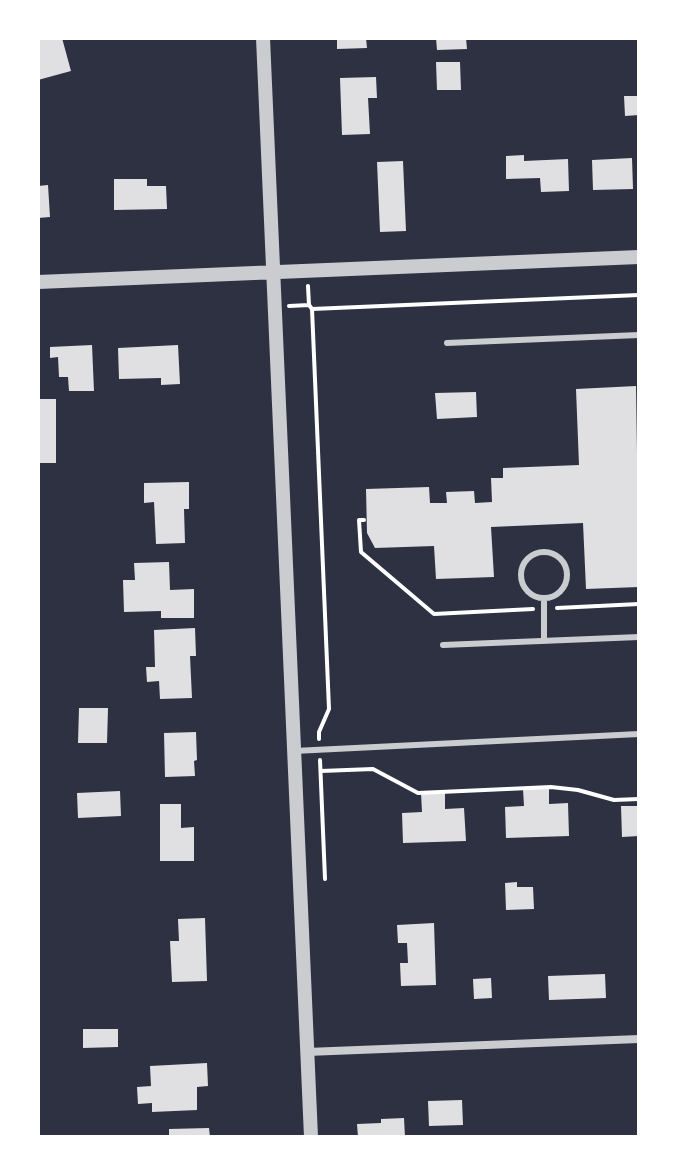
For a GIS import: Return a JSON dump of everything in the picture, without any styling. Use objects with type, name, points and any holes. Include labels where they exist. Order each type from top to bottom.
[{"type":"street","points":[[263,38],[311,1137]]},
{"type":"street","points":[[38,282],[639,257]]},
{"type":"street","points":[[307,1052],[639,1039]]},
{"type":"lane","points":[[447,343],[639,335]]},
{"type":"lane","points":[[544,552],[558,557],[567,576],[562,590],[544,598],[527,591],[521,577],[530,557],[544,552]]},
{"type":"lane","points":[[544,598],[544,641]]},
{"type":"lane","points":[[443,645],[639,637]]},
{"type":"lane","points":[[294,751],[639,734]]},
{"type":"path","points":[[307,272],[329,709],[319,732],[325,879]]},
{"type":"path","points":[[274,306],[639,295]]},
{"type":"path","points":[[364,520],[359,520],[361,552],[434,614],[639,604]]},
{"type":"path","points":[[321,771],[373,769],[418,793],[551,787],[578,790],[614,800],[639,799]]},
{"type":"building","points":[[38,38],[62,38],[71,71],[38,80]]},
{"type":"building","points":[[337,38],[366,38],[367,48],[337,49]]},
{"type":"building","points":[[436,38],[466,38],[467,49],[437,50]]},
{"type":"building","points":[[436,62],[460,62],[461,90],[437,90]]},
{"type":"building","points":[[376,77],[377,98],[368,98],[370,134],[342,135],[340,78]]},
{"type":"building","points":[[624,96],[639,96],[639,115],[625,116]]},
{"type":"building","points":[[524,155],[524,161],[568,159],[569,191],[541,192],[540,178],[506,179],[506,156]]},
{"type":"building","points":[[632,158],[633,189],[593,190],[592,160]]},
{"type":"building","points":[[403,161],[406,231],[380,232],[377,162]]},
{"type":"building","points":[[114,179],[147,179],[147,186],[166,186],[167,209],[114,210]]},
{"type":"building","points":[[48,185],[50,217],[38,218],[38,186]]},
{"type":"building","points":[[92,345],[94,391],[69,391],[68,377],[59,377],[58,357],[50,358],[50,347]]},
{"type":"building","points":[[178,345],[180,384],[161,385],[161,378],[119,379],[118,348]]},
{"type":"building","points":[[636,386],[639,587],[586,589],[583,523],[491,527],[494,577],[436,579],[434,546],[375,548],[367,533],[366,489],[429,487],[430,503],[447,503],[446,492],[474,491],[475,503],[492,502],[491,478],[503,478],[503,468],[579,465],[576,389]]},
{"type":"building","points":[[476,392],[477,417],[437,419],[435,393]]},
{"type":"building","points":[[38,399],[56,399],[56,463],[38,463]]},
{"type":"building","points":[[189,482],[189,509],[184,509],[185,543],[156,544],[154,502],[144,503],[144,483]]},
{"type":"building","points":[[169,562],[170,590],[194,589],[194,618],[161,618],[161,611],[124,612],[123,580],[135,580],[134,563]]},
{"type":"building","points":[[195,628],[196,656],[190,656],[192,698],[160,699],[159,681],[147,682],[146,667],[155,667],[154,630]]},
{"type":"building","points":[[79,708],[108,708],[107,743],[78,743]]},
{"type":"building","points":[[196,732],[195,776],[165,777],[164,733]]},
{"type":"building","points":[[549,788],[549,804],[568,803],[569,836],[506,838],[505,807],[524,806],[523,789]]},
{"type":"building","points":[[120,791],[121,816],[78,818],[77,793]]},
{"type":"building","points":[[421,793],[445,793],[445,809],[464,808],[466,841],[403,843],[402,813],[422,812]]},
{"type":"building","points":[[160,804],[181,804],[181,828],[194,827],[194,861],[160,861]]},
{"type":"building","points":[[621,806],[639,806],[639,836],[622,837]]},
{"type":"building","points":[[517,882],[517,887],[533,887],[534,909],[506,910],[505,883]]},
{"type":"building","points":[[205,918],[207,981],[172,982],[170,941],[179,941],[178,919]]},
{"type":"building","points":[[434,923],[436,985],[401,986],[400,963],[408,963],[407,943],[398,943],[397,925]]},
{"type":"building","points":[[605,974],[606,998],[549,1000],[548,976]]},
{"type":"building","points":[[491,978],[492,998],[474,999],[473,979]]},
{"type":"building","points":[[83,1029],[118,1029],[118,1047],[83,1048]]},
{"type":"building","points":[[207,1063],[208,1086],[197,1087],[197,1110],[152,1112],[152,1103],[138,1104],[137,1087],[151,1086],[150,1066]]},
{"type":"building","points":[[462,1100],[463,1125],[429,1126],[428,1101]]},
{"type":"building","points":[[404,1118],[405,1137],[358,1137],[357,1124]]},
{"type":"building","points":[[209,1128],[210,1137],[169,1137],[169,1129]]}]
